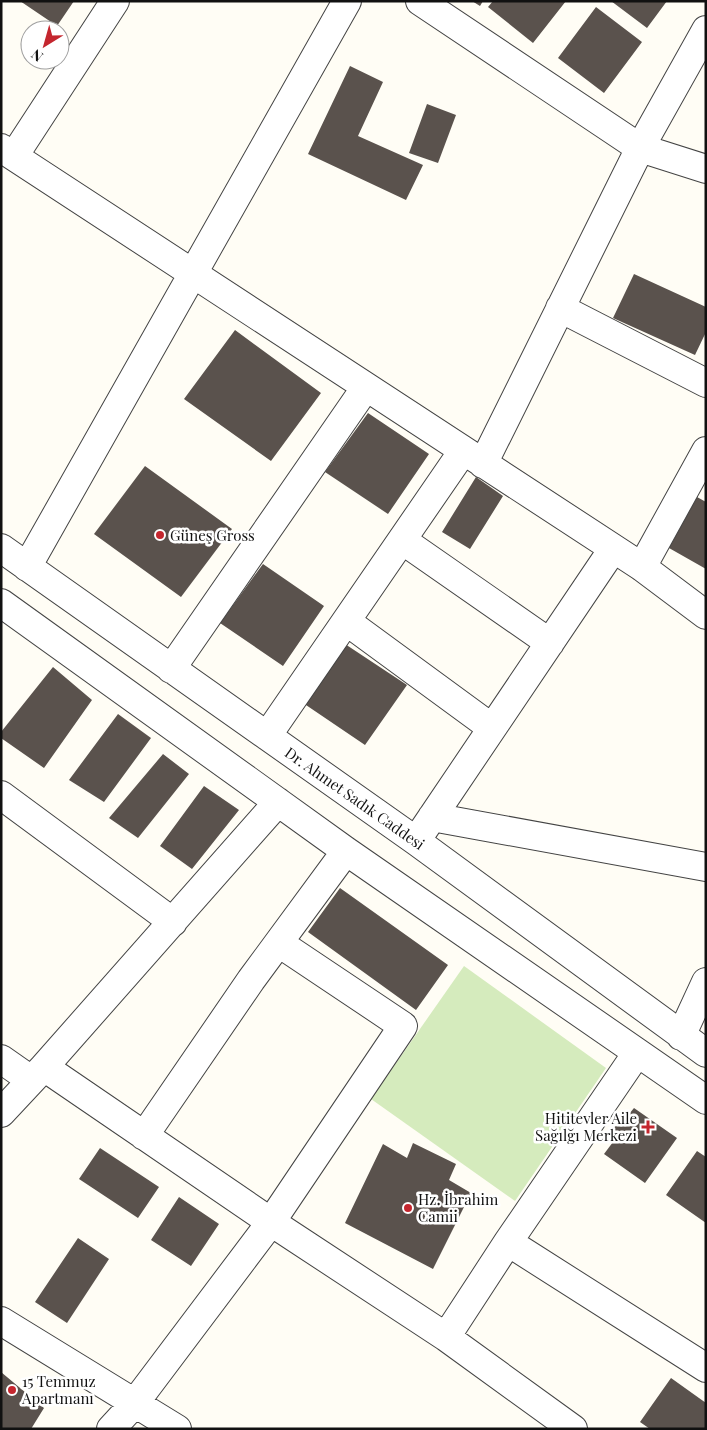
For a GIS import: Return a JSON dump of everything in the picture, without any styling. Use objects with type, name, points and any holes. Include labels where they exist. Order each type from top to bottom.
[{"type":"street","points":[[115,1],[8,152],[642,567],[706,615]]},
{"type":"street","points":[[27,567],[347,1]]},
{"type":"street","points":[[420,1],[640,148],[706,170]]},
{"type":"street","points":[[267,736],[402,540],[473,457],[560,308],[640,148],[706,30]]},
{"type":"street","points":[[560,308],[706,383]]},
{"type":"street","points":[[172,669],[366,387]]},
{"type":"street","points":[[642,567],[706,451]]},
{"type":"street","points":[[402,540],[550,643]]},
{"type":"street","name":"Dr. Ahmet Sadık Caddesi","points":[[1,548],[416,841],[706,1053]]},
{"type":"street","points":[[416,841],[613,549]]},
{"type":"street","points":[[1,604],[346,851],[706,1100]]},
{"type":"street","points":[[346,621],[492,728]]},
{"type":"street","points":[[1,795],[173,922]]},
{"type":"street","points":[[1,1113],[278,802]]},
{"type":"street","points":[[432,817],[706,867]]},
{"type":"street","points":[[144,1136],[251,980],[346,851]]},
{"type":"street","points":[[111,1429],[134,1404],[271,1222],[403,1026],[279,943]]},
{"type":"street","points":[[681,1036],[706,982]]},
{"type":"street","points":[[446,1337],[508,1242],[637,1053]]},
{"type":"street","points":[[1,1059],[38,1073],[144,1136],[446,1337],[559,1425]]},
{"type":"street","points":[[508,1242],[706,1368]]},
{"type":"street","points":[[1,1321],[177,1429]]},
{"type":"green space","points":[[464,966],[606,1068],[515,1201],[371,1099]]},
{"type":"building","points":[[20,1],[74,1],[61,20],[48,20]]},
{"type":"building","points":[[472,1],[483,1],[480,6]]},
{"type":"building","points":[[493,1],[566,1],[533,43],[488,7]]},
{"type":"building","points":[[611,1],[667,1],[647,28]]},
{"type":"building","points":[[596,7],[642,42],[604,93],[558,58]]},
{"type":"building","points":[[350,66],[383,82],[358,136],[423,165],[406,200],[308,154]]},
{"type":"building","points":[[427,104],[456,115],[438,163],[409,153]]},
{"type":"building","points":[[634,274],[706,307],[706,332],[695,355],[613,318]]},
{"type":"building","points":[[235,330],[321,393],[271,461],[184,399]]},
{"type":"building","points":[[368,413],[429,454],[388,514],[325,472]]},
{"type":"building","points":[[145,466],[232,529],[181,597],[94,534]]},
{"type":"building","points":[[476,477],[503,496],[470,549],[442,532]]},
{"type":"building","points":[[697,497],[706,502],[706,569],[669,548]]},
{"type":"building","points":[[263,564],[324,606],[283,666],[220,623]]},
{"type":"building","points":[[345,644],[407,685],[365,745],[303,703]]},
{"type":"building","points":[[53,667],[92,700],[44,768],[1,738],[1,732]]},
{"type":"building","points":[[118,714],[151,738],[104,802],[69,780]]},
{"type":"building","points":[[163,754],[189,774],[138,838],[109,818]]},
{"type":"building","points":[[204,786],[239,810],[192,869],[160,846]]},
{"type":"building","points":[[340,888],[448,965],[416,1010],[308,932]]},
{"type":"building","points":[[634,1108],[677,1138],[645,1183],[604,1154],[619,1134],[613,1129]]},
{"type":"building","name":"Hz. İbrahim Camii","points":[[413,1143],[456,1164],[449,1180],[471,1193],[433,1269],[345,1223],[383,1144],[407,1158]]},
{"type":"building","points":[[100,1148],[159,1187],[138,1218],[79,1179]]},
{"type":"building","points":[[697,1151],[706,1157],[706,1223],[666,1195]]},
{"type":"building","points":[[179,1197],[219,1224],[191,1266],[151,1240]]},
{"type":"building","points":[[78,1238],[109,1259],[67,1323],[35,1302]]},
{"type":"building","name":"15 Temmuz Apartmanı","points":[[1,1372],[44,1408],[31,1429],[1,1429]]},
{"type":"building","points":[[671,1378],[706,1403],[706,1429],[650,1429],[640,1422]]},
{"type":"place","name":"Güneş Gross","points":[[160,535]]},
{"type":"place","name":"Hititevler Aile Sağılğı Merkezi","points":[[648,1127]]},
{"type":"place","name":"Hz. İbrahim Camii","points":[[408,1208]]},
{"type":"place","name":"15 Temmuz Apartmanı","points":[[12,1390]]}]
